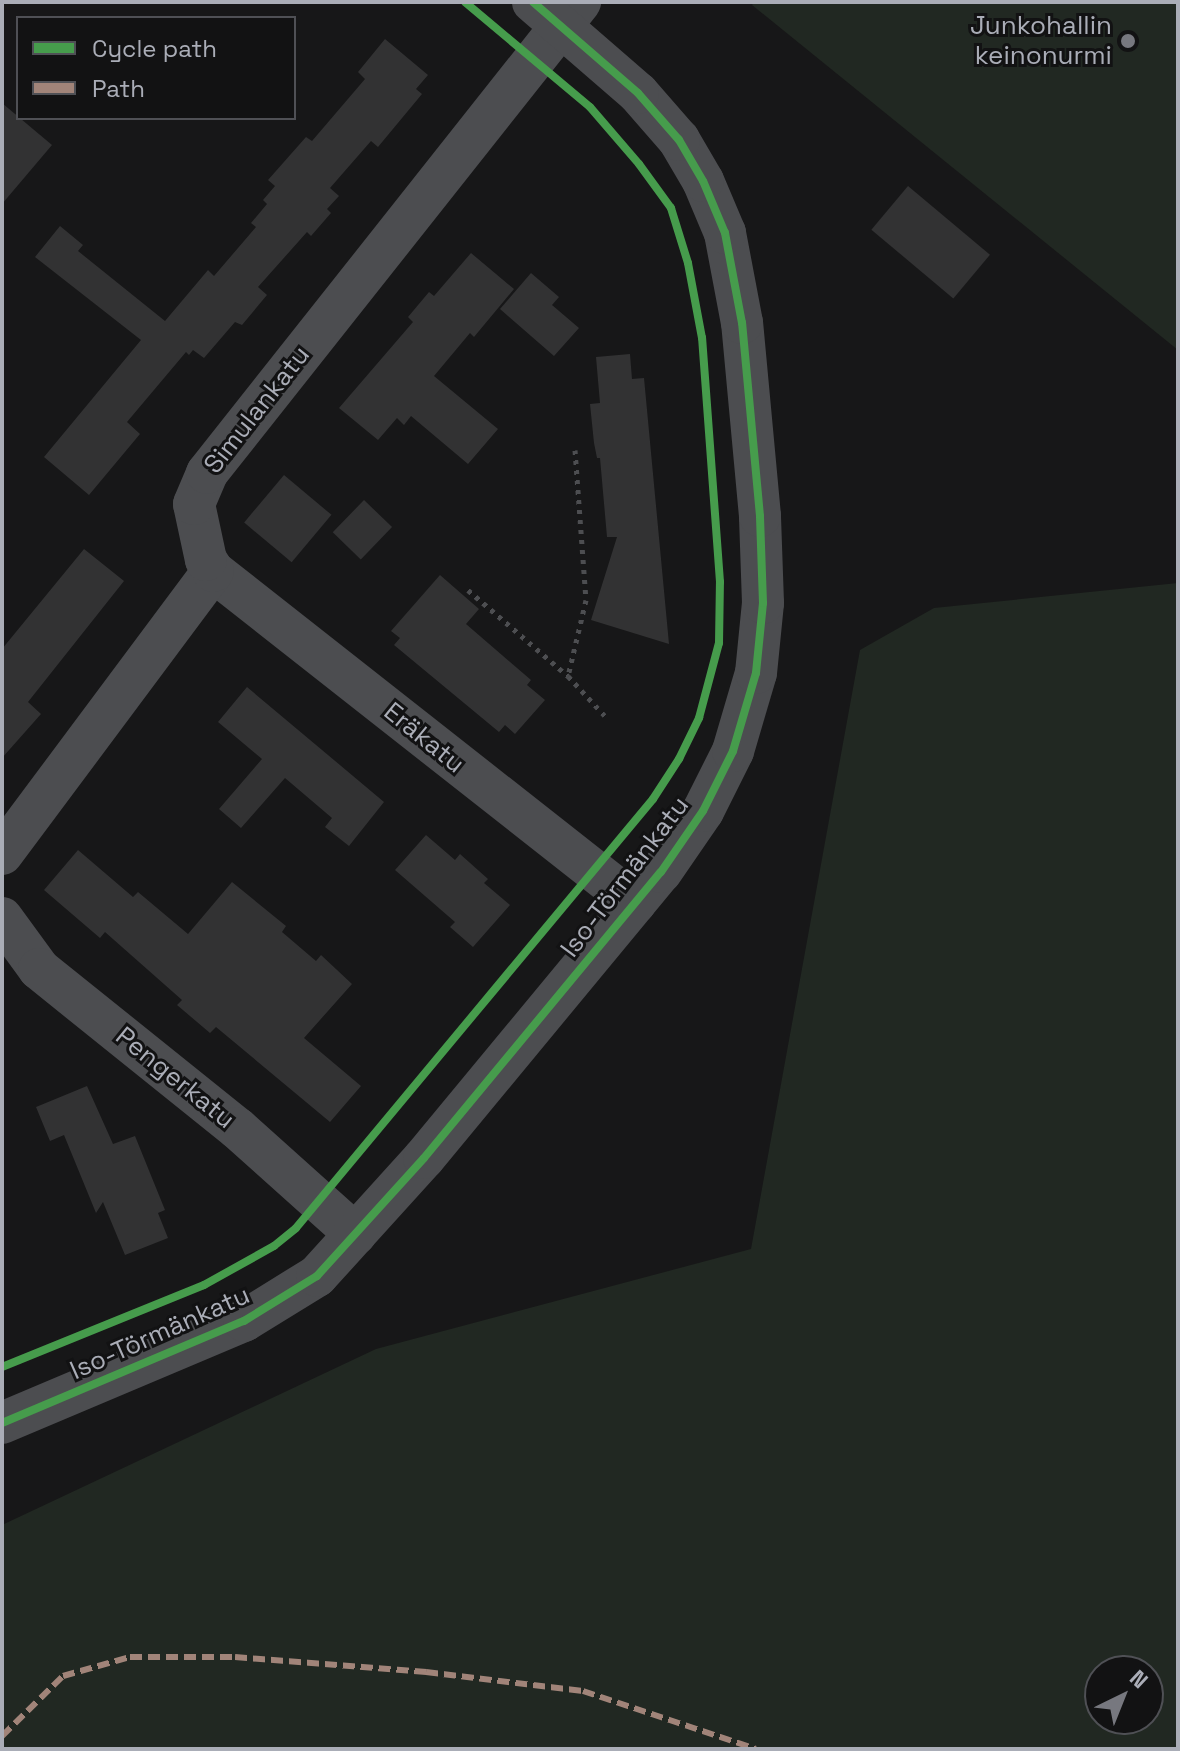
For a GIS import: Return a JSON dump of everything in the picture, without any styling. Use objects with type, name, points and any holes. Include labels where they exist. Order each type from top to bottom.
[{"type":"street","name":"Simulankatu","points":[[213,571],[206,560],[195,513],[197,490],[207,473],[558,10]]},
{"type":"street","name":"Iso-Törmänkatu","points":[[2,1423],[244,1321],[317,1276],[424,1158],[635,903],[703,811],[733,751],[756,673],[763,603],[760,516],[742,323],[725,233],[703,181],[679,140],[558,10]]},
{"type":"street","points":[[2,854],[213,571]]},
{"type":"street","name":"Eräkatu","points":[[213,571],[635,903]]},
{"type":"street","name":"Pengerkatu","points":[[2,918],[39,969],[237,1128],[355,1234]]},
{"type":"path","points":[[568,676],[586,600],[575,450]]},
{"type":"path","points":[[468,590],[568,676],[605,716]]},
{"type":"shaded area","points":[[754,2],[1178,2],[1178,350],[752,5]]},
{"type":"shaded area","points":[[1178,583],[1178,1749],[2,1749],[2,1525],[376,1349],[751,1249],[860,650],[934,608]]},
{"type":"building","points":[[385,39],[428,75],[416,89],[422,94],[378,147],[371,141],[330,188],[339,196],[327,209],[331,213],[311,236],[307,232],[258,287],[267,295],[242,325],[235,322],[204,358],[193,350],[189,355],[186,352],[127,422],[140,434],[89,495],[44,457],[141,340],[35,257],[60,226],[83,245],[78,251],[165,321],[208,270],[214,276],[256,227],[251,223],[267,204],[263,200],[275,186],[268,180],[306,137],[312,141],[365,79],[358,72]]},
{"type":"building","points":[[2,103],[16,115],[16,120],[22,120],[52,145],[2,204]]},
{"type":"building","points":[[908,186],[990,255],[953,298],[871,230]]},
{"type":"building","points":[[471,253],[514,289],[474,337],[470,333],[434,376],[498,429],[468,464],[411,416],[404,425],[397,418],[378,440],[339,408],[413,322],[408,317],[429,292],[434,296]]},
{"type":"building","points":[[531,273],[559,297],[552,305],[579,328],[554,356],[500,309]]},
{"type":"building","points":[[630,354],[632,379],[644,378],[669,644],[591,620],[617,537],[607,537],[600,458],[597,458],[594,443],[590,404],[600,403],[596,357]]},
{"type":"building","points":[[284,475],[331,515],[292,562],[244,522]]},
{"type":"building","points":[[364,500],[392,527],[361,559],[333,532]]},
{"type":"building","points":[[84,549],[124,581],[28,702],[41,714],[2,758],[2,649]]},
{"type":"building","points":[[440,575],[479,609],[466,624],[531,680],[527,685],[545,700],[515,734],[505,725],[499,732],[394,645],[400,638],[391,631]]},
{"type":"building","points":[[247,687],[384,802],[349,846],[325,827],[332,818],[285,778],[241,828],[219,809],[262,759],[218,722]]},
{"type":"building","points":[[426,835],[455,860],[460,854],[488,879],[484,883],[510,905],[473,947],[450,927],[455,922],[395,870]]},
{"type":"building","points":[[78,850],[133,897],[138,892],[188,934],[232,882],[286,926],[282,932],[316,961],[321,955],[352,984],[304,1038],[361,1086],[330,1122],[216,1027],[210,1033],[177,1005],[182,1000],[105,932],[100,938],[44,890]]},
{"type":"building","points":[[87,1086],[113,1144],[135,1136],[165,1210],[158,1213],[168,1238],[125,1255],[103,1202],[96,1213],[64,1135],[50,1141],[36,1107]]},
{"type":"marked path","points":[[2,1736],[63,1676],[130,1657],[235,1657],[426,1672],[583,1691],[756,1749]]},
{"type":"cycle path","points":[[2,1367],[204,1285],[274,1246],[296,1228],[653,799],[679,759],[699,718],[719,643],[720,582],[702,338],[688,263],[671,208],[639,164],[590,107],[465,2]]},
{"type":"cycle path","points":[[2,1423],[244,1321],[317,1276],[424,1158],[661,872],[703,811],[733,751],[756,673],[763,603],[760,516],[742,323],[725,233],[703,181],[679,140],[638,93],[533,2]]},
{"type":"place","name":"Junkohallin keinonurmi","points":[[1128,41]]}]
